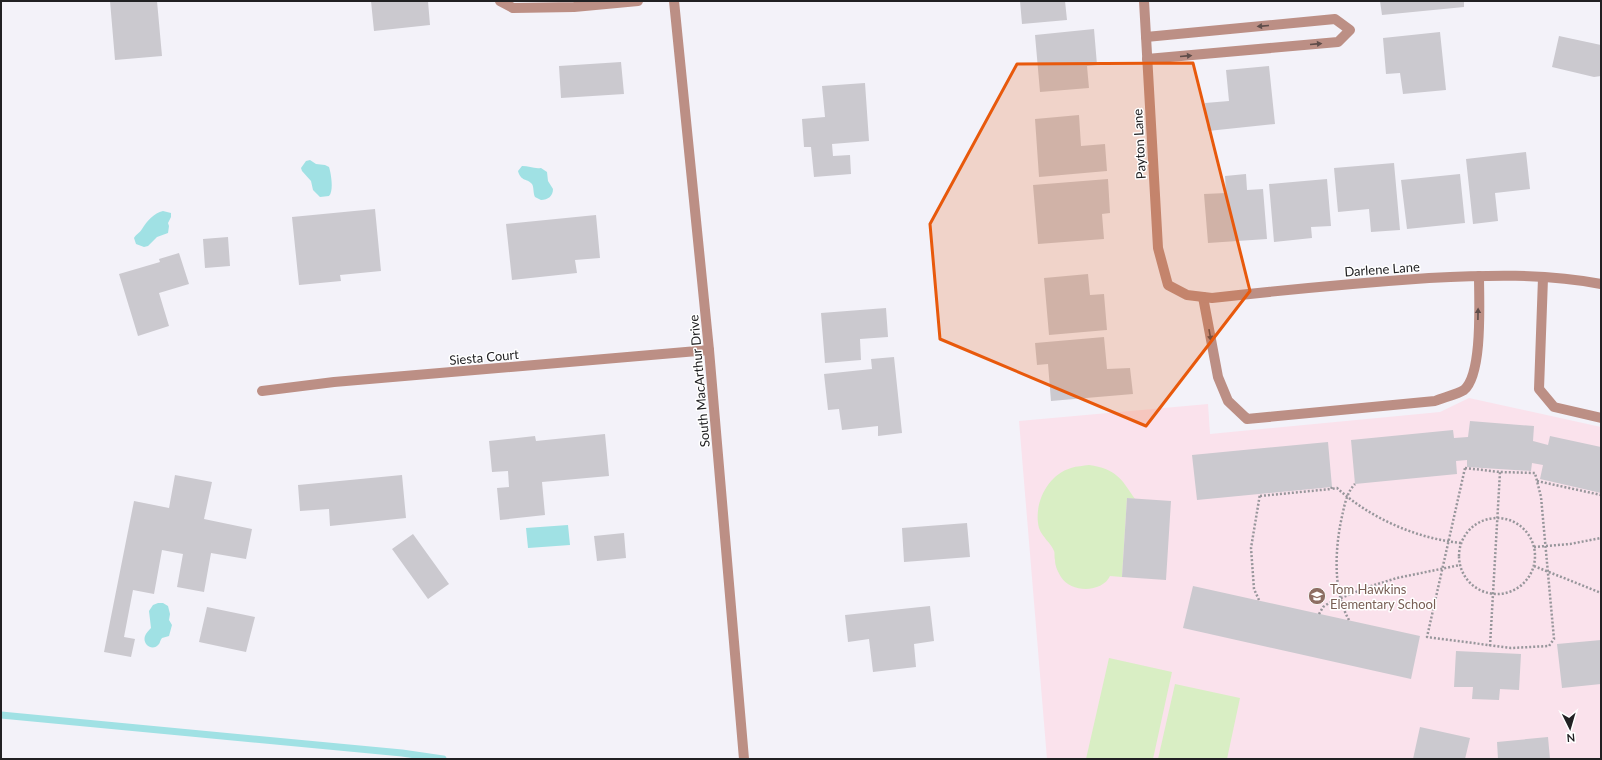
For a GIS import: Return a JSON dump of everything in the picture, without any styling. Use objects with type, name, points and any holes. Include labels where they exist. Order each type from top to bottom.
[{"type":"street","points":[[500,1],[513,8],[574,7],[638,1]]},
{"type":"street","name":"South MacArthur Drive","points":[[674,1],[709,350],[744,759]]},
{"type":"street","name":"Payton Lane","points":[[1144,1],[1158,248],[1168,285]]},
{"type":"street","points":[[1146,37],[1335,19],[1350,30],[1338,42],[1148,59]]},
{"type":"street","points":[[1203,296],[1218,377],[1228,401],[1246,419],[1435,401],[1463,390],[1471,379],[1477,353],[1479,276]]},
{"type":"street","name":"Darlene Lane","points":[[1168,285],[1187,295],[1212,298],[1370,282],[1479,276],[1543,278],[1585,281],[1601,284]]},
{"type":"street","points":[[1543,278],[1539,389],[1554,407],[1601,418]]},
{"type":"street","name":"Siesta Court","points":[[262,391],[334,382],[709,350]]},
{"type":"path","points":[[1465,468],[1500,472],[1535,473],[1541,497],[1554,639],[1549,646],[1511,648],[1427,637],[1465,468]]},
{"type":"path","points":[[1490,646],[1500,472]]},
{"type":"path","points":[[1537,481],[1601,495]]},
{"type":"path","points":[[1349,620],[1345,613],[1338,579],[1337,550],[1341,522],[1350,488],[1355,484]]},
{"type":"path","points":[[1259,600],[1254,589],[1251,548],[1260,495],[1337,488],[1378,518],[1448,542],[1462,543]]},
{"type":"path","points":[[1497,518],[1508,520],[1519,525],[1527,533],[1534,547],[1534,566],[1530,576],[1514,591],[1504,594],[1493,594],[1481,591],[1470,583],[1463,573],[1459,561],[1462,543],[1465,536],[1473,527],[1484,521],[1497,518]]},
{"type":"path","points":[[1534,547],[1584,542],[1601,538]]},
{"type":"path","points":[[1319,614],[1323,607],[1342,598],[1397,578],[1460,565]]},
{"type":"path","points":[[1534,566],[1601,594]]},
{"type":"highlighted area","points":[[1193,63],[1250,291],[1146,426],[940,339],[930,224],[1017,64]]},
{"type":"shaded area","name":"Tom Hawkins Elementary School","points":[[1469,398],[1601,427],[1601,759],[1047,759],[1019,421],[1208,404],[1210,434],[1440,412]]},
{"type":"green space","points":[[1089,465],[1112,472],[1126,485],[1135,499],[1127,498],[1122,577],[1110,576],[1106,582],[1100,586],[1086,589],[1072,586],[1061,577],[1056,567],[1054,551],[1040,531],[1038,510],[1044,492],[1055,477],[1071,468]]},
{"type":"green space","points":[[1109,658],[1172,672],[1153,759],[1086,759]]},
{"type":"green space","points":[[1175,684],[1240,698],[1227,759],[1158,759]]},
{"type":"water","points":[[310,160],[316,164],[329,167],[332,186],[331,194],[329,196],[320,197],[313,190],[311,181],[302,171],[301,168],[306,161]]},
{"type":"water","points":[[522,166],[541,168],[547,172],[548,181],[553,189],[550,197],[541,200],[535,197],[532,184],[522,178],[519,174],[518,171]]},
{"type":"water","points":[[163,211],[171,213],[168,223],[168,233],[157,237],[148,246],[144,247],[136,244],[134,238],[146,223],[151,218]]},
{"type":"water","points":[[568,525],[570,545],[528,548],[526,528]]},
{"type":"water","points":[[163,603],[168,606],[170,614],[169,620],[172,625],[169,636],[162,638],[157,646],[151,647],[147,645],[144,639],[151,628],[149,611],[153,605]]},
{"type":"building","points":[[110,1],[157,1],[162,56],[115,60]]},
{"type":"building","points":[[371,1],[428,1],[430,25],[374,31]]},
{"type":"building","points":[[1020,1],[1065,1],[1067,20],[1022,24]]},
{"type":"building","points":[[1380,1],[1464,1],[1464,7],[1382,15]]},
{"type":"building","points":[[1094,29],[1097,65],[1087,66],[1089,88],[1040,92],[1035,35]]},
{"type":"building","points":[[1440,32],[1446,90],[1403,94],[1400,73],[1386,74],[1383,38]]},
{"type":"building","points":[[1559,36],[1601,45],[1601,76],[1594,77],[1552,67]]},
{"type":"building","points":[[621,62],[624,94],[561,98],[559,66]]},
{"type":"building","points":[[1269,66],[1275,124],[1208,131],[1205,103],[1229,101],[1226,70]]},
{"type":"building","points":[[865,83],[869,141],[832,144],[833,156],[850,155],[851,174],[814,177],[811,147],[804,147],[802,119],[825,117],[822,86]]},
{"type":"building","points":[[1079,115],[1081,146],[1105,144],[1107,171],[1039,177],[1035,119]]},
{"type":"building","points":[[1526,152],[1530,189],[1495,193],[1498,221],[1473,224],[1466,159]]},
{"type":"building","points":[[1394,163],[1400,230],[1371,232],[1369,209],[1338,212],[1334,168]]},
{"type":"building","points":[[1246,174],[1247,190],[1263,189],[1267,239],[1208,243],[1204,194],[1226,193],[1225,176]]},
{"type":"building","points":[[1460,174],[1465,223],[1407,229],[1401,180]]},
{"type":"building","points":[[1108,179],[1110,213],[1102,214],[1104,239],[1038,244],[1033,185]]},
{"type":"building","points":[[1327,179],[1331,226],[1311,227],[1312,238],[1274,242],[1269,184]]},
{"type":"building","points":[[375,209],[381,271],[340,275],[341,281],[299,285],[292,217]]},
{"type":"building","points":[[596,215],[600,258],[575,260],[577,273],[512,280],[506,224]]},
{"type":"building","points":[[228,237],[230,266],[205,268],[203,239]]},
{"type":"building","points":[[179,253],[189,284],[159,293],[169,326],[138,336],[119,274],[160,262],[159,259]]},
{"type":"building","points":[[1088,274],[1090,295],[1104,294],[1107,330],[1049,335],[1044,278]]},
{"type":"building","points":[[886,308],[888,337],[860,339],[861,360],[825,363],[821,313]]},
{"type":"building","points":[[1104,337],[1107,369],[1130,368],[1133,394],[1051,401],[1048,364],[1037,365],[1035,343]]},
{"type":"building","points":[[894,357],[902,433],[878,436],[878,426],[842,430],[839,409],[828,410],[824,374],[872,369],[871,359]]},
{"type":"building","points":[[1470,421],[1534,426],[1533,441],[1548,445],[1550,436],[1601,447],[1601,493],[1540,479],[1543,465],[1532,463],[1531,471],[1467,467],[1467,460],[1456,461],[1457,474],[1355,484],[1351,440],[1453,430],[1454,438],[1468,437]]},
{"type":"building","points":[[605,434],[609,476],[542,482],[545,515],[500,520],[497,488],[509,487],[508,471],[492,472],[489,441],[535,436],[536,441]]},
{"type":"building","points":[[1328,442],[1332,487],[1197,500],[1192,455]]},
{"type":"building","points":[[175,475],[212,482],[204,519],[252,529],[246,559],[211,553],[204,592],[177,587],[183,554],[162,550],[154,594],[133,590],[124,637],[135,639],[131,657],[104,652],[134,501],[169,508]]},
{"type":"building","points":[[402,475],[406,518],[330,526],[329,509],[300,511],[298,485]]},
{"type":"building","points":[[1127,498],[1171,501],[1166,580],[1122,577]]},
{"type":"building","points":[[967,523],[970,557],[904,562],[902,528]]},
{"type":"building","points":[[624,533],[626,558],[597,561],[594,536]]},
{"type":"building","points":[[413,534],[449,584],[428,599],[392,549]]},
{"type":"building","points":[[1193,586],[1420,636],[1411,679],[1183,628]]},
{"type":"building","points":[[930,606],[934,641],[914,644],[916,667],[873,672],[869,639],[848,642],[845,615]]},
{"type":"building","points":[[207,607],[255,617],[246,652],[199,642]]},
{"type":"building","points":[[1601,640],[1601,684],[1562,688],[1557,644]]},
{"type":"building","points":[[1456,651],[1521,654],[1519,690],[1500,689],[1499,700],[1472,699],[1473,687],[1454,687]]},
{"type":"building","points":[[1420,727],[1470,738],[1465,759],[1413,759]]},
{"type":"building","points":[[1548,737],[1550,759],[1498,759],[1497,742]]},
{"type":"waterway","points":[[1,715],[402,753],[443,759]]},
{"type":"place","name":"Tom Hawkins Elementary School","points":[[1317,596]]}]
